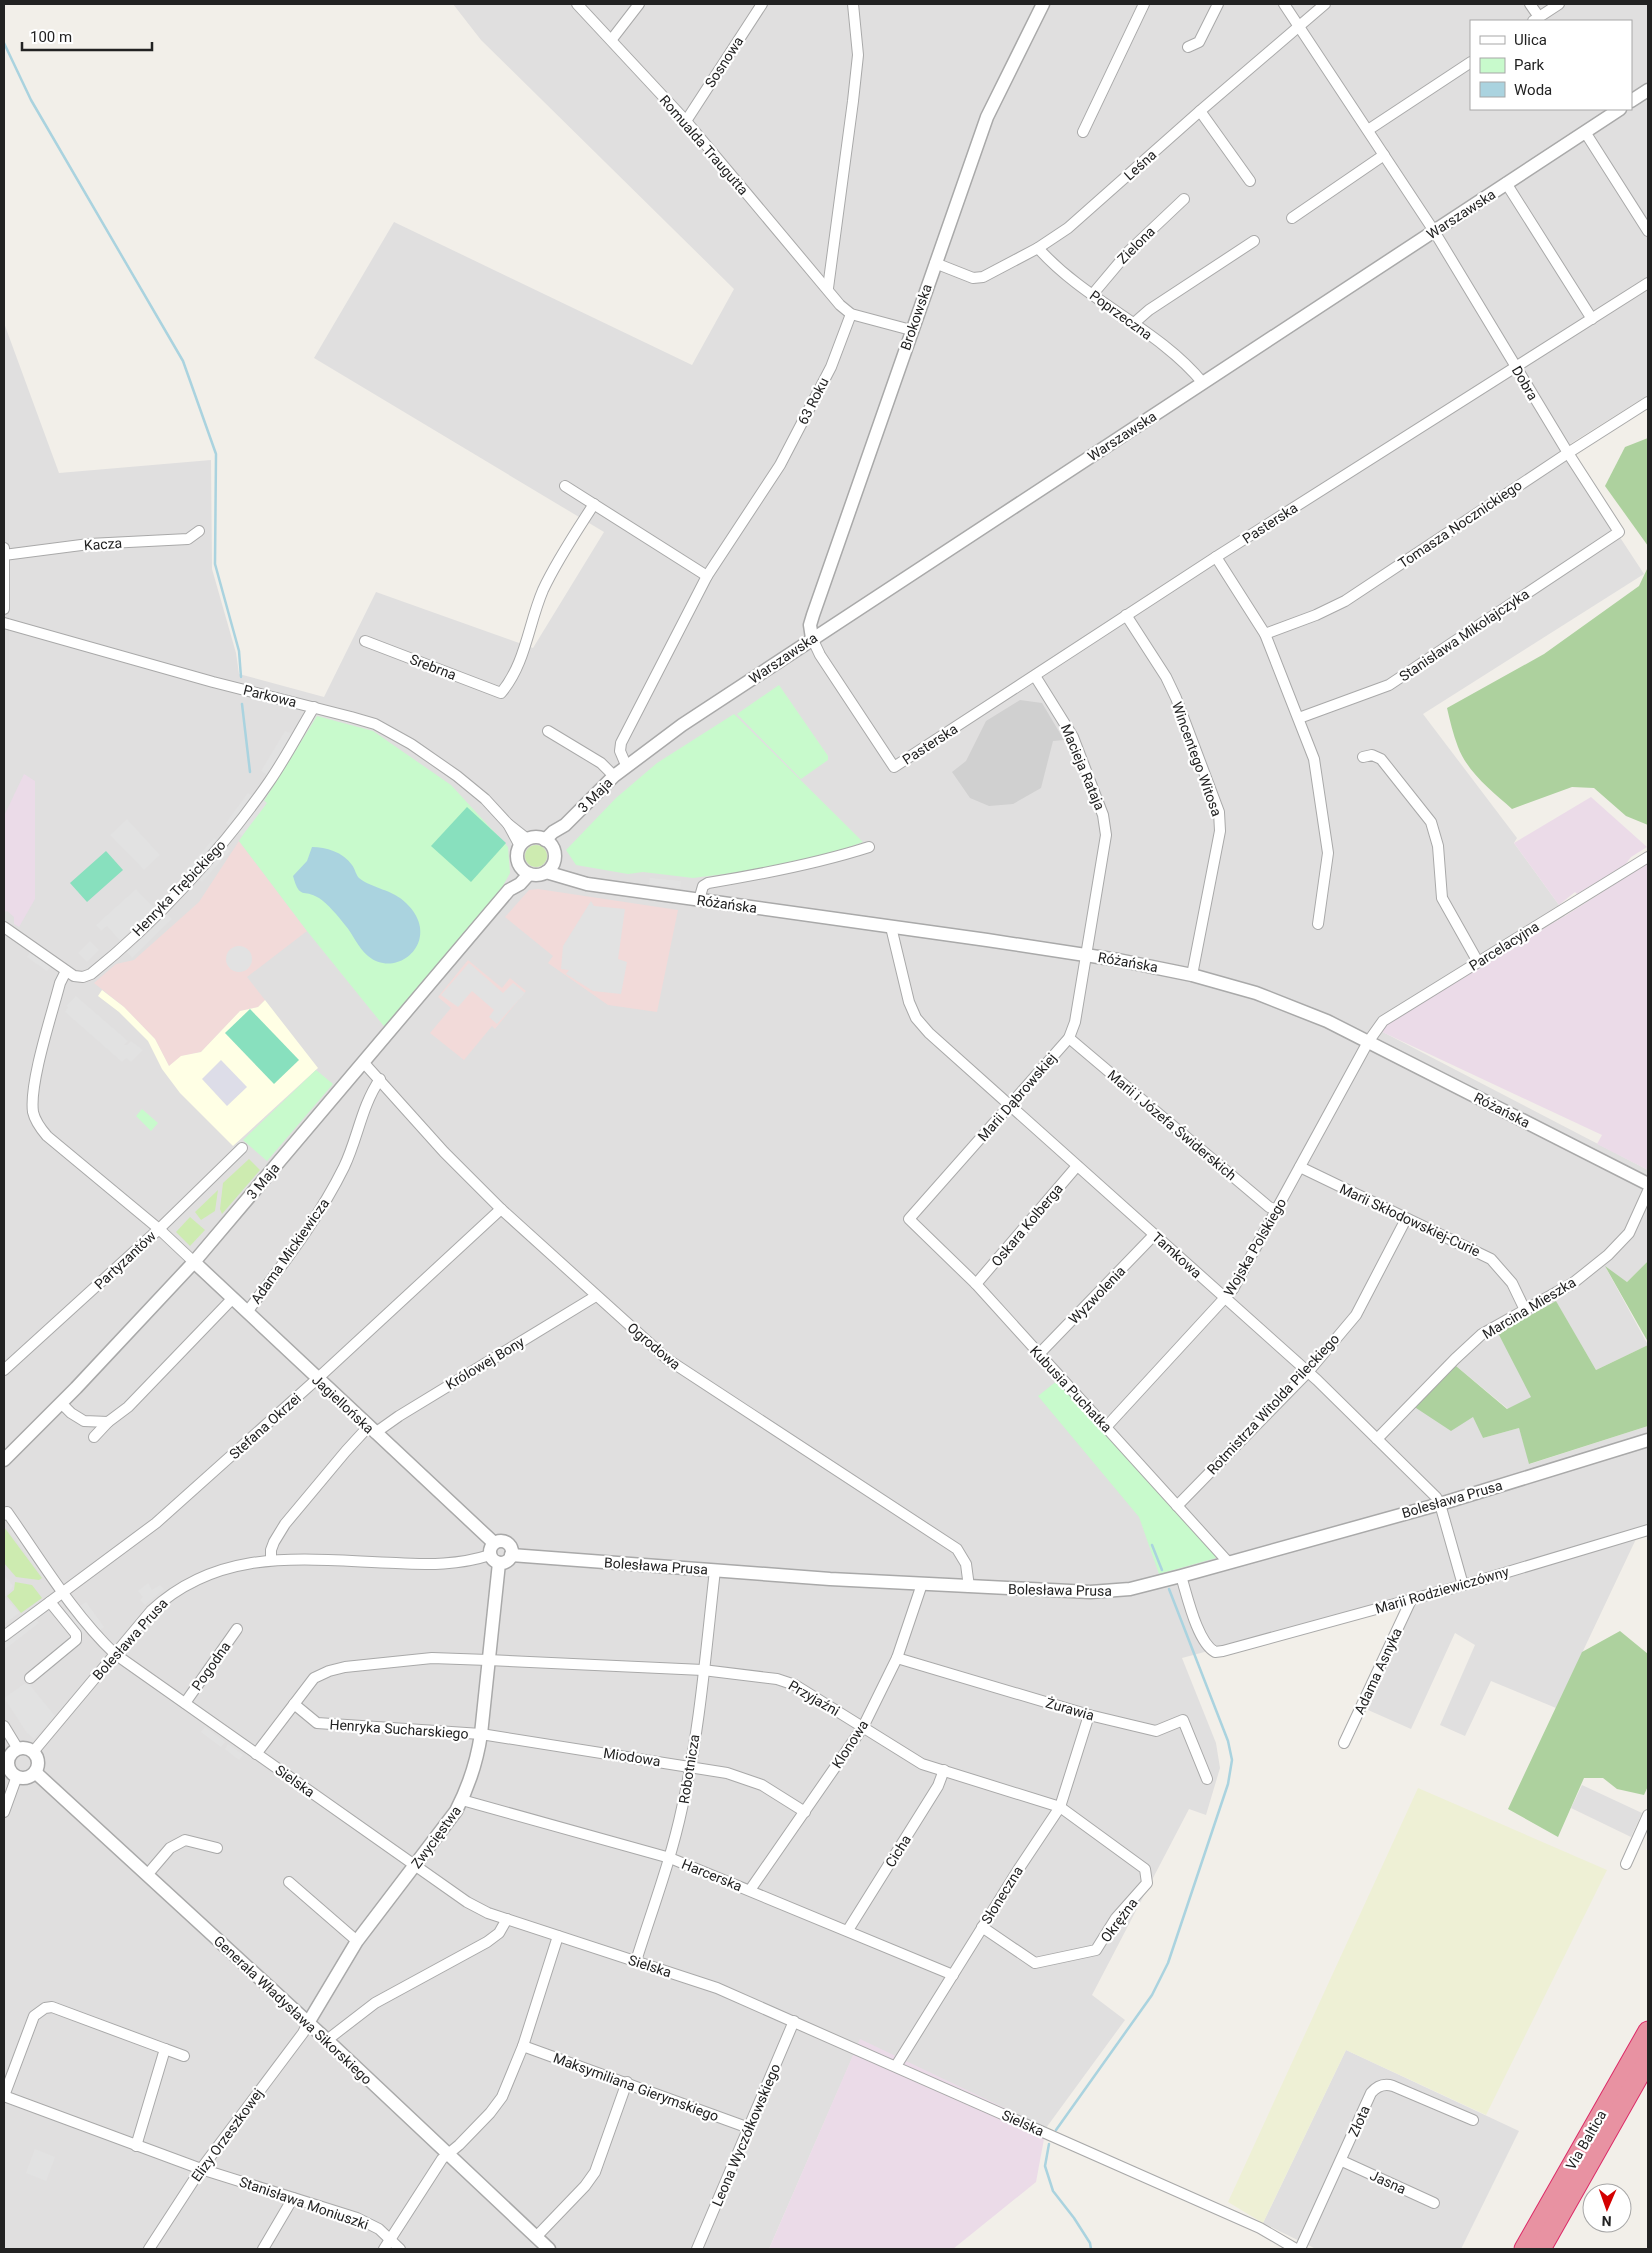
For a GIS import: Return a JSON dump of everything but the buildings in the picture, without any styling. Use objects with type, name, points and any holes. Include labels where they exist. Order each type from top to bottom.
[{"type":"highway","name":"Via Baltica","points":[[1524,2249],[1648,2031]]},
{"type":"highway","name":"Via Baltica","points":[[1540,2249],[1648,2060]]},
{"type":"street","name":"Romualda Traugutta","points":[[578,4],[686,121],[828,288]]},
{"type":"street","points":[[612,39],[639,4]]},
{"type":"street","name":"Sosnowa","points":[[686,121],[762,4]]},
{"type":"street","points":[[853,4],[858,54],[828,288],[840,305],[851,314],[911,330]]},
{"type":"street","name":"Brokowska","points":[[812,638],[810,625],[813,615],[987,117],[1043,4]]},
{"type":"street","points":[[1083,132],[1144,4]]},
{"type":"street","points":[[1188,47],[1199,42],[1218,4]]},
{"type":"street","name":"Dobra","points":[[1284,4],[1434,231],[1568,453],[1619,532]]},
{"type":"street","name":"Leśna","points":[[935,263],[973,278],[983,277],[1038,248],[1068,228],[1325,4]]},
{"type":"street","points":[[1530,4],[1536,19],[1559,4]]},
{"type":"street","points":[[1368,130],[1470,63]]},
{"type":"street","points":[[1632,100],[1648,90]]},
{"type":"street","name":"Warszawska","points":[[626,765],[812,638],[1618,110]]},
{"type":"street","points":[[1200,111],[1250,181]]},
{"type":"street","points":[[1585,132],[1648,231]]},
{"type":"street","points":[[1292,218],[1384,155]]},
{"type":"street","points":[[1506,184],[1592,318]]},
{"type":"street","name":"Zielona","points":[[1092,294],[1129,251],[1184,199]]},
{"type":"street","points":[[1133,324],[1149,310],[1254,240]]},
{"type":"street","name":"Poprzeczna","points":[[1038,248],[1051,262],[1092,294],[1188,364],[1203,383]]},
{"type":"street","name":"Pasterska","points":[[812,638],[820,655],[894,767],[1216,557],[1648,283]]},
{"type":"street","name":"63 Roku","points":[[626,765],[620,751],[621,743],[707,576],[780,465],[831,367],[851,314]]},
{"type":"street","name":"Tomasza Nocznickiego","points":[[1265,634],[1323,612],[1345,601],[1648,402]]},
{"type":"street","points":[[565,486],[707,576]]},
{"type":"street","name":"Srebrna","points":[[365,641],[501,693],[515,673],[543,592],[554,570],[594,504]]},
{"type":"street","name":"Kacza","points":[[4,553],[89,544],[188,539],[199,530]]},
{"type":"street","name":"Stanisława Mikołajczyka","points":[[1299,718],[1389,685],[1619,532]]},
{"type":"street","points":[[4,553],[4,609]]},
{"type":"street","points":[[1216,557],[1265,634],[1299,718],[1317,770],[1328,853],[1318,924]]},
{"type":"street","name":"Wincentego Witosa","points":[[1126,616],[1166,677],[1219,812],[1220,831],[1192,974]]},
{"type":"street","name":"Parkowa","points":[[4,623],[213,682],[375,724],[411,744],[485,799],[524,842]]},
{"type":"street","name":"Macieja Rataja","points":[[1034,676],[1073,736],[1102,810],[1106,827],[1085,955]]},
{"type":"street","name":"Henryka Trębickiego","points":[[4,927],[74,976],[82,977],[92,974],[141,929],[196,874],[229,836],[270,781],[314,707]]},
{"type":"street","points":[[548,730],[601,763],[614,776]]},
{"type":"street","points":[[1363,757],[1372,755],[1380,759],[1431,822],[1438,846],[1442,898],[1478,962]]},
{"type":"street","name":"3 Maja","points":[[548,843],[553,832],[565,825],[626,765]]},
{"type":"street","points":[[533,838],[548,843],[554,855],[549,868],[541,874],[524,870],[517,856],[524,842],[533,838]]},
{"type":"street","points":[[699,900],[703,886],[708,883],[782,871],[826,861],[868,847]]},
{"type":"street","name":"Parcelacyjna","points":[[1368,1042],[1383,1021],[1648,857]]},
{"type":"street","name":"Różańska","points":[[549,868],[566,877],[588,884],[1085,955],[1192,974],[1256,993],[1295,1008],[1368,1042],[1648,1184]]},
{"type":"street","name":"3 Maja","points":[[4,1460],[194,1262],[510,890],[512,878],[524,870]]},
{"type":"street","name":"Tamkowa","points":[[891,927],[905,988],[916,1018],[929,1033],[1308,1372],[1440,1504],[1463,1584]]},
{"type":"street","name":"Marii Dąbrowskiej","points":[[909,1219],[1069,1038],[1075,1022],[1085,955]]},
{"type":"street","points":[[66,971],[60,983],[37,1075],[33,1096],[33,1114],[47,1136],[159,1229],[194,1262]]},
{"type":"street","name":"Marii i Józefa Świderskich","points":[[1069,1038],[1269,1207],[1276,1210]]},
{"type":"street","name":"Wojska Polskiego","points":[[1107,1426],[1226,1298],[1300,1168],[1368,1042]]},
{"type":"street","name":"Ogrodowa","points":[[364,1063],[444,1152],[501,1209],[667,1359],[957,1549],[966,1564],[969,1587]]},
{"type":"street","name":"Adama Mickiewicza","points":[[247,1312],[302,1239],[324,1203],[347,1159],[367,1101],[380,1079]]},
{"type":"street","name":"Partyzantów","points":[[4,1370],[159,1229],[242,1148]]},
{"type":"street","name":"Oskara Kolberga","points":[[976,1284],[1077,1166]]},
{"type":"street","name":"Marii Skłodowskiej-Curie","points":[[1300,1168],[1491,1259],[1512,1283],[1525,1310]]},
{"type":"street","name":"Marcina Mieszka","points":[[1377,1439],[1482,1334],[1573,1283],[1608,1256],[1629,1233],[1648,1191]]},
{"type":"street","name":"Stefana Okrzei","points":[[4,1636],[156,1523],[317,1380],[501,1209]]},
{"type":"street","name":"Kubusia Puchatka","points":[[909,1219],[976,1284],[1107,1426],[1229,1563]]},
{"type":"street","name":"Rotmistrza Witolda Pileckiego","points":[[1177,1506],[1308,1372],[1356,1315],[1406,1219]]},
{"type":"street","name":"Wyzwolenia","points":[[1039,1354],[1154,1235]]},
{"type":"street","name":"Jagiellońska","points":[[194,1262],[372,1430],[494,1554],[502,1542],[506,1543],[511,1550],[511,1555]]},
{"type":"street","name":"Królowej Bony","points":[[271,1560],[271,1550],[274,1542],[285,1524],[346,1451],[372,1430],[596,1296]]},
{"type":"street","points":[[94,1437],[108,1422],[128,1407],[232,1299]]},
{"type":"street","points":[[61,1402],[71,1413],[84,1421],[108,1422]]},
{"type":"street","name":"Bolesława Prusa","points":[[511,1555],[969,1587],[1103,1592],[1130,1589],[1229,1563],[1440,1504],[1648,1440]]},
{"type":"street","name":"Sielska","points":[[4,1515],[7,1512],[63,1592],[100,1640],[114,1654],[467,1902],[488,1913],[717,1988],[1260,2228],[1294,2248]]},
{"type":"street","name":"Marii Rodziewiczówny","points":[[1181,1576],[1190,1607],[1206,1644],[1215,1652],[1463,1584],[1648,1530]]},
{"type":"street","points":[[494,1554],[506,1561],[511,1555]]},
{"type":"street","name":"Bolesława Prusa","points":[[33,1752],[151,1611],[180,1588],[217,1571],[242,1564],[271,1560],[443,1565],[472,1561],[494,1554]]},
{"type":"street","name":"Zwycięstwa","points":[[308,2023],[357,1941],[415,1866],[462,1800],[478,1754],[481,1734],[488,1660],[494,1554]]},
{"type":"street","name":"Robotnicza","points":[[636,1961],[670,1858],[691,1766],[715,1570]]},
{"type":"street","name":"Klonowa","points":[[750,1890],[863,1727],[897,1658],[922,1584]]},
{"type":"street","name":"Adama Asnyka","points":[[1344,1743],[1412,1598]]},
{"type":"street","points":[[30,1678],[76,1640],[76,1634],[50,1602]]},
{"type":"street","name":"Pogodna","points":[[186,1703],[237,1629]]},
{"type":"street","name":"Przyjaźni","points":[[256,1754],[314,1678],[329,1671],[432,1658],[703,1670],[777,1679],[795,1685],[922,1764],[1060,1807]]},
{"type":"street","name":"Żurawia","points":[[897,1658],[1090,1715],[1156,1731],[1183,1720],[1207,1779]]},
{"type":"street","name":"Henryka Sucharskiego","points":[[294,1704],[317,1723],[481,1734]]},
{"type":"street","name":"Słoneczna","points":[[896,2066],[982,1927],[1060,1807],[1090,1715]]},
{"type":"street","points":[[4,1726],[18,1749]]},
{"type":"street","name":"Miodowa","points":[[481,1734],[727,1773],[762,1785],[805,1812]]},
{"type":"street","points":[[26,1748],[33,1752],[38,1762],[35,1772],[27,1778],[17,1776],[10,1769],[6,1758],[18,1749],[26,1748]]},
{"type":"street","name":"Cicha","points":[[848,1930],[938,1786],[944,1770]]},
{"type":"street","name":"Generała Władysława Sikorskiego","points":[[35,1772],[327,2040],[549,2249]]},
{"type":"street","points":[[4,1812],[6,1794],[17,1776]]},
{"type":"street","name":"Harcerska","points":[[462,1800],[670,1858],[953,1975]]},
{"type":"street","name":"Okrężna","points":[[982,1927],[1035,1963],[1096,1950],[1116,1918],[1147,1883],[1145,1869],[1060,1807]]},
{"type":"street","points":[[1626,1864],[1648,1815]]},
{"type":"street","points":[[146,1875],[170,1848],[185,1840],[217,1848]]},
{"type":"street","points":[[289,1882],[357,1941]]},
{"type":"street","points":[[327,2040],[376,2003],[499,1934],[507,1919]]},
{"type":"street","points":[[384,2249],[442,2159],[490,2113],[502,2097],[523,2046],[558,1936]]},
{"type":"street","points":[[4,2096],[34,2016],[45,2008],[52,2007],[184,2056]]},
{"type":"street","name":"Leona Wyczółkowskiego","points":[[697,2249],[794,2021]]},
{"type":"street","name":"Elizy Orzeszkowej","points":[[149,2249],[200,2169],[303,2033],[308,2023]]},
{"type":"street","name":"Maksymiliana Gierymskiego","points":[[523,2046],[627,2082],[749,2128]]},
{"type":"street","points":[[136,2146],[165,2049]]},
{"type":"street","points":[[536,2237],[585,2186],[595,2172],[627,2082]]},
{"type":"street","name":"Złota","points":[[1294,2248],[1342,2161],[1371,2093],[1383,2085],[1393,2086],[1473,2120]]},
{"type":"street","name":"Stanisława Moniuszki","points":[[4,2096],[200,2169],[357,2218],[378,2229],[400,2249]]},
{"type":"street","name":"Jasna","points":[[1342,2161],[1434,2203]]},
{"type":"street","points":[[263,2249],[293,2198]]},
{"type":"shaded area","points":[[453,4],[1648,4],[1648,395],[1562,449],[1644,574],[1423,714],[1517,838],[1514,843],[1565,916],[1485,963],[1379,1030],[1648,1170],[1648,1261],[1627,1282],[1606,1268],[1648,1345],[1596,1370],[1556,1302],[1532,1397],[1508,1409],[1456,1366],[1483,1438],[1519,1428],[1530,1464],[1648,1426],[1648,1535],[1636,1539],[1556,1708],[1491,1681],[1465,1736],[1440,1725],[1475,1645],[1455,1633],[1411,1729],[1359,1706],[1407,1598],[1182,1658],[1216,1743],[1220,1768],[1206,1815],[1189,1809],[1092,1995],[1125,2020],[1046,2128],[860,2040],[769,2249],[4,2249],[4,323],[59,473],[211,460],[212,569],[236,653],[239,674],[324,697],[376,592],[533,648],[604,532],[314,358],[394,222],[692,365],[734,289],[481,40]]},
{"type":"shaded area","points":[[1020,700],[1042,703],[1064,740],[1053,741],[1041,788],[1013,804],[989,806],[970,798],[952,772],[966,761],[986,721]]},
{"type":"shaded area","points":[[285,731],[292,734],[267,775],[261,771]]},
{"type":"shaded area","points":[[24,774],[35,781],[35,899],[19,927],[14,924],[14,917],[7,911],[4,912],[4,816]]},
{"type":"shaded area","points":[[248,793],[253,796],[230,826],[226,823]]},
{"type":"shaded area","points":[[1591,797],[1647,847],[1631,857],[1625,865],[1577,894],[1575,892],[1559,905],[1514,843]]},
{"type":"shaded area","points":[[262,799],[267,803],[242,836],[237,832]]},
{"type":"shaded area","points":[[127,819],[160,855],[144,870],[110,835]]},
{"type":"shaded area","points":[[214,838],[218,841],[188,875],[184,872]]},
{"type":"shaded area","points":[[239,841],[307,931],[247,977],[265,1000],[258,1007],[240,1011],[201,1052],[182,1056],[169,1066],[155,1039],[124,1007],[94,983],[116,964],[134,960],[199,902]]},
{"type":"shaded area","points":[[225,847],[230,851],[202,882],[197,878]]},
{"type":"shaded area","points":[[1648,863],[1648,1170],[1597,1144],[1602,1135],[1378,1030],[1485,963],[1565,916]]},
{"type":"shaded area","points":[[650,878],[681,881],[680,888],[649,884]]},
{"type":"shaded area","points":[[136,889],[155,909],[120,941],[107,926],[101,931],[96,925]]},
{"type":"shaded area","points":[[538,889],[678,910],[657,1012],[608,1005],[548,963],[553,956],[505,917],[529,890]]},
{"type":"shaded area","points":[[591,901],[594,906],[625,909],[618,959],[627,962],[621,994],[593,991],[566,974],[569,970],[561,969],[563,946]]},
{"type":"shaded area","points":[[167,914],[172,919],[132,958],[127,952]]},
{"type":"shaded area","points":[[90,941],[99,950],[87,962],[78,953]]},
{"type":"shaded area","points":[[239,946],[248,950],[252,959],[248,968],[239,972],[230,968],[226,959],[230,950]]},
{"type":"shaded area","points":[[30,952],[51,966],[47,971],[27,957]]},
{"type":"shaded area","points":[[468,960],[502,988],[510,978],[526,991],[495,1029],[492,1026],[464,1060],[430,1033],[451,1008],[438,997]]},
{"type":"shaded area","points":[[469,963],[503,993],[513,983],[525,993],[497,1024],[489,1017],[494,1010],[472,991],[458,1007],[441,995]]},
{"type":"shaded area","points":[[102,990],[124,1007],[155,1039],[169,1066],[181,1056],[201,1052],[240,1011],[258,1007],[265,1000],[318,1068],[233,1146],[180,1093],[162,1069],[148,1041],[119,1012],[98,996]]},
{"type":"shaded area","points":[[76,996],[128,1041],[124,1045],[131,1041],[143,1050],[131,1062],[126,1058],[122,1062],[65,1012],[68,1007],[66,1006]]},
{"type":"shaded area","points":[[221,1060],[247,1087],[227,1106],[202,1079]]},
{"type":"shaded area","points":[[11,1527],[49,1577],[45,1580],[10,1532]]},
{"type":"shaded area","points":[[6,1577],[13,1586],[5,1597],[19,1613],[4,1624],[4,1579]]},
{"type":"shaded area","points":[[148,1583],[152,1590],[160,1585],[164,1589],[145,1605],[140,1600],[143,1597],[138,1591]]},
{"type":"shaded area","points":[[86,1602],[104,1627],[99,1631],[80,1606]]},
{"type":"shaded area","points":[[73,1611],[86,1631],[81,1634],[67,1615]]},
{"type":"shaded area","points":[[36,1618],[39,1623],[4,1650],[4,1643]]},
{"type":"shaded area","points":[[24,1684],[30,1685],[55,1716],[34,1739],[27,1733],[4,1698]]},
{"type":"shaded area","points":[[205,1727],[225,1742],[221,1747],[201,1732]]},
{"type":"shaded area","points":[[228,1744],[243,1755],[239,1760],[225,1749]]},
{"type":"shaded area","points":[[1582,1785],[1642,1813],[1631,1837],[1571,1808]]},
{"type":"shaded area","points":[[1418,1788],[1607,1870],[1486,2115],[1346,2050],[1263,2223],[1228,2202]]},
{"type":"shaded area","points":[[860,2039],[1046,2128],[1036,2182],[953,2249],[769,2249]]},
{"type":"shaded area","points":[[1346,2050],[1519,2131],[1461,2249],[1316,2249],[1263,2223]]},
{"type":"shaded area","points":[[35,2149],[55,2157],[46,2181],[26,2173]]},
{"type":"green space","points":[[1648,438],[1648,546],[1605,486],[1625,447]]},
{"type":"green space","points":[[1648,567],[1648,825],[1626,816],[1594,788],[1572,787],[1512,809],[1481,781],[1462,756],[1456,742],[1447,708],[1544,654],[1639,586]]},
{"type":"green space","points":[[779,685],[828,756],[828,760],[801,779],[737,714]]},
{"type":"green space","points":[[734,714],[863,842],[819,858],[772,868],[693,878],[643,872],[628,874],[576,865],[566,850],[616,798],[657,763]]},
{"type":"green space","points":[[317,716],[373,731],[451,785],[508,847],[510,873],[499,893],[387,1030],[307,931],[239,841]]},
{"type":"green space","points":[[467,807],[506,843],[471,882],[431,846]]},
{"type":"green space","points":[[536,845],[544,848],[547,856],[544,864],[536,867],[528,864],[525,856],[528,848]]},
{"type":"green space","points":[[106,851],[123,870],[87,902],[70,883]]},
{"type":"green space","points":[[250,1009],[299,1060],[274,1084],[225,1033]]},
{"type":"green space","points":[[316,1070],[333,1084],[267,1161],[243,1140]]},
{"type":"green space","points":[[142,1109],[158,1123],[151,1131],[136,1116]]},
{"type":"green space","points":[[249,1159],[260,1170],[222,1214],[220,1209],[223,1183]]},
{"type":"green space","points":[[218,1190],[215,1211],[201,1220],[195,1212]]},
{"type":"green space","points":[[190,1217],[205,1230],[190,1246],[176,1232]]},
{"type":"green space","points":[[1648,1261],[1648,1342],[1605,1266],[1627,1282]]},
{"type":"green space","points":[[1556,1301],[1596,1370],[1648,1345],[1648,1426],[1529,1464],[1519,1428],[1483,1438],[1473,1417],[1451,1431],[1413,1406],[1456,1366],[1507,1409],[1531,1397],[1498,1333]]},
{"type":"green space","points":[[1058,1380],[1213,1551],[1216,1558],[1159,1574],[1139,1517],[1038,1396]]},
{"type":"green space","points":[[4,1527],[42,1578],[39,1580],[16,1577],[4,1563]]},
{"type":"green space","points":[[15,1582],[32,1585],[42,1598],[21,1613],[7,1596],[14,1590]]},
{"type":"green space","points":[[1620,1631],[1648,1654],[1648,1786],[1644,1795],[1617,1789],[1603,1778],[1584,1778],[1558,1837],[1508,1809],[1582,1652]]},
{"type":"water","points":[[312,847],[328,849],[339,854],[348,860],[359,878],[364,882],[401,898],[406,903],[417,917],[420,930],[419,942],[403,960],[392,963],[380,962],[368,956],[326,903],[314,895],[303,893],[298,889],[293,876],[307,861]]},
{"type":"waterway","points":[[4,43],[31,100],[183,361],[216,454],[215,564],[239,651],[241,677]]},
{"type":"waterway","points":[[242,704],[250,772]]},
{"type":"waterway","points":[[1152,1545],[1162,1570]]},
{"type":"waterway","points":[[1056,2130],[1152,1995],[1168,1963],[1228,1784],[1232,1760],[1228,1741],[1169,1589]]},
{"type":"waterway","points":[[1049,2144],[1045,2166],[1053,2191],[1074,2218],[1090,2243],[1091,2249]]}]
